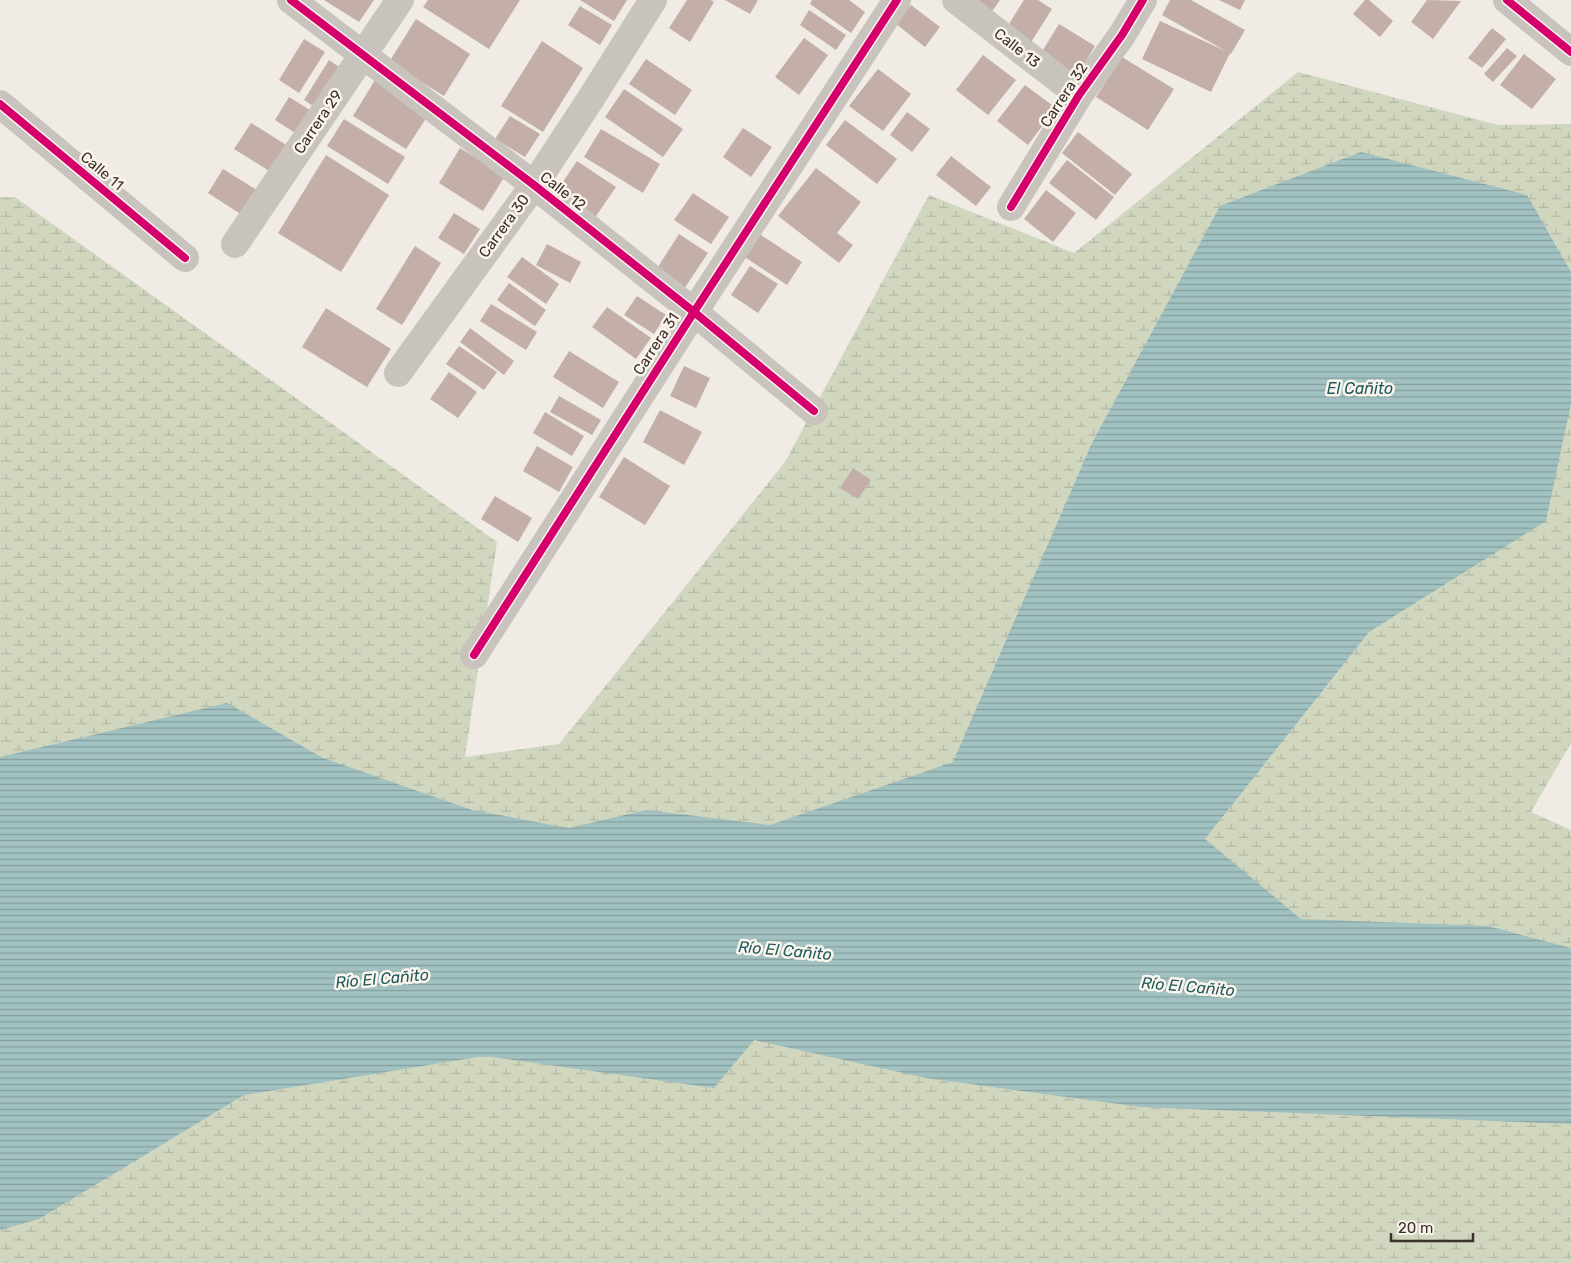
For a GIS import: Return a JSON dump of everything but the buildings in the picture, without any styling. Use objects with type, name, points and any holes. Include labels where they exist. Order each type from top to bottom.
[{"type":"street","name":"Calle 12","points":[[291,0],[534,185],[814,410]]},
{"type":"street","name":"Carrera 29","points":[[235,244],[400,0]]},
{"type":"street","name":"Carrera 30","points":[[398,373],[534,185],[653,0]]},
{"type":"street","name":"Carrera 31","points":[[474,655],[897,0]]},
{"type":"street","name":"Calle 13","points":[[956,0],[1079,95]]},
{"type":"street","name":"Carrera 32","points":[[1011,207],[1079,95],[1122,34],[1142,0]]},
{"type":"street","points":[[1507,0],[1571,52]]},
{"type":"street","name":"Calle 11","points":[[0,104],[186,258]]},
{"type":"green space","points":[[1298,72],[1498,125],[1571,124],[1571,743],[1531,812],[1571,830],[1571,1263],[0,1263],[0,197],[15,197],[497,542],[465,757],[559,744],[785,462],[929,195],[1074,253]]},
{"type":"water","name":"El Cañito","points":[[1361,152],[1527,195],[1571,272],[1571,403],[1546,521],[1369,632],[1205,839],[1301,919],[1488,926],[1571,948],[1571,1124],[1141,1107],[926,1078],[754,1040],[714,1088],[484,1056],[244,1095],[39,1219],[0,1230],[0,757],[227,703],[323,758],[472,810],[569,828],[646,810],[770,825],[953,762],[1092,443],[1220,206]]},
{"type":"cycle path","points":[[291,0],[534,185],[694,312],[814,411]]},
{"type":"cycle path","points":[[474,655],[897,0]]},
{"type":"cycle path","points":[[1011,207],[1079,95],[1122,35],[1143,0]]},
{"type":"cycle path","points":[[1507,0],[1571,52]]},
{"type":"cycle path","points":[[0,104],[185,258]]},
{"type":"water label","name":"Río El Cañito","points":[[785,950]]},
{"type":"water label","name":"Río El Cañito","points":[[382,978]]},
{"type":"water label","name":"Río El Cañito","points":[[1188,986]]}]
